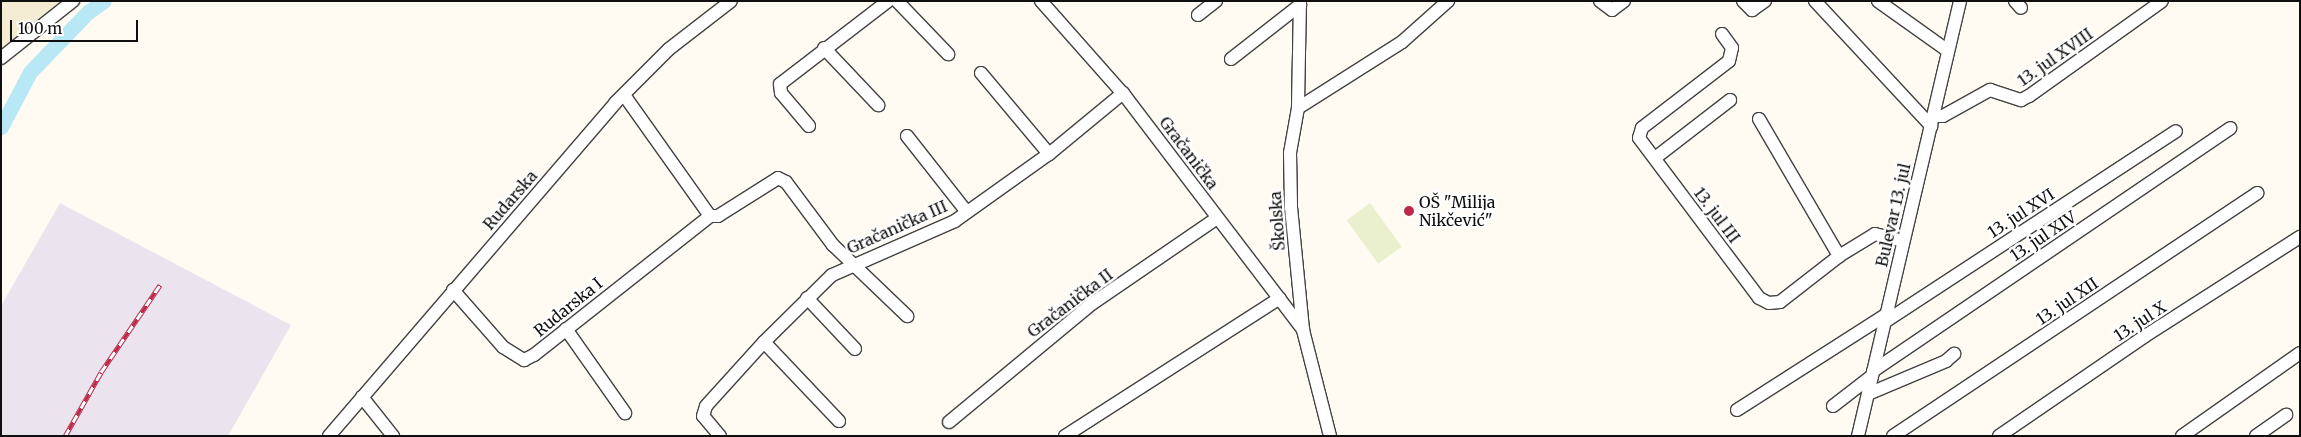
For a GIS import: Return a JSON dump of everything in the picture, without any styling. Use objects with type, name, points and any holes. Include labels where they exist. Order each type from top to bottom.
[{"type":"street","points":[[1,58],[72,1]]},
{"type":"street","name":"Rudarska","points":[[330,436],[453,290],[624,95],[715,6],[731,1]]},
{"type":"street","points":[[809,126],[779,86],[824,48],[888,1]]},
{"type":"street","points":[[897,1],[948,54]]},
{"type":"street","name":"Gračanička","points":[[1041,1],[1123,93],[1303,330]]},
{"type":"street","points":[[1198,15],[1216,1]]},
{"type":"street","points":[[1298,108],[1402,42],[1448,1]]},
{"type":"street","points":[[1600,1],[1612,10],[1624,1]]},
{"type":"street","points":[[1742,1],[1752,10],[1765,1]]},
{"type":"street","points":[[1815,1],[1932,121]]},
{"type":"street","points":[[1878,1],[1948,51]]},
{"type":"street","name":"Bulevar 13. jul","points":[[1858,436],[1960,1]]},
{"type":"street","name":"13. jul XVIII","points":[[1932,121],[1990,90],[2021,100],[2029,96],[2162,1]]},
{"type":"street","points":[[1231,59],[1300,3]]},
{"type":"street","name":"Školska","points":[[1300,3],[1298,108],[1290,153],[1291,206],[1303,330],[1330,436]]},
{"type":"street","name":"13. jul III","points":[[1722,34],[1732,48],[1730,61],[1639,132],[1639,138],[1759,298],[1769,303],[1780,302],[1839,256],[1875,234],[1903,242]]},
{"type":"street","points":[[824,48],[878,105]]},
{"type":"street","points":[[981,73],[1049,154]]},
{"type":"street","name":"Gračanička III","points":[[720,436],[706,421],[703,411],[764,342],[832,275],[854,263],[955,221],[966,211],[1049,154],[1123,93]]},
{"type":"street","points":[[624,95],[710,216]]},
{"type":"street","points":[[1655,158],[1730,100]]},
{"type":"street","points":[[1759,119],[1839,256]]},
{"type":"street","name":"13. jul XIV","points":[[1833,406],[1873,374],[2230,128]]},
{"type":"street","name":"13. jul XVI","points":[[1737,410],[1885,318],[2176,131]]},
{"type":"street","points":[[907,136],[966,211]]},
{"type":"street","name":"Rudarska I","points":[[453,290],[503,347],[524,360],[534,355],[710,216],[718,216],[778,178],[796,194],[833,245],[854,263]]},
{"type":"street","name":"13. jul XII","points":[[1893,436],[2258,193]]},
{"type":"street","name":"Gračanička II","points":[[949,422],[1093,303],[1217,218]]},
{"type":"street","name":"13. jul X","points":[[1999,436],[2145,336],[2300,237]]},
{"type":"street","points":[[854,263],[907,316]]},
{"type":"street","points":[[807,298],[855,350]]},
{"type":"street","points":[[1065,436],[1280,298]]},
{"type":"street","points":[[566,329],[625,413]]},
{"type":"street","points":[[764,342],[840,421]]},
{"type":"street","points":[[2182,436],[2300,353]]},
{"type":"street","points":[[1868,394],[1946,361],[1954,354]]},
{"type":"street","points":[[362,397],[393,436]]},
{"type":"street","points":[[2256,436],[2286,415]]},
{"type":"shaded area","points":[[1,1],[64,1],[1,49]]},
{"type":"shaded area","points":[[60,203],[291,325],[228,436],[1,436],[1,306]]},
{"type":"green space","points":[[1370,203],[1402,247],[1378,264],[1347,220]]},
{"type":"waterway","points":[[1,127],[30,72],[88,12],[104,1]]},
{"type":"railway","points":[[65,436],[101,372],[160,285]]},
{"type":"place","name":"OŠ \"Milija Nikčević\"","points":[[1409,211]]}]
